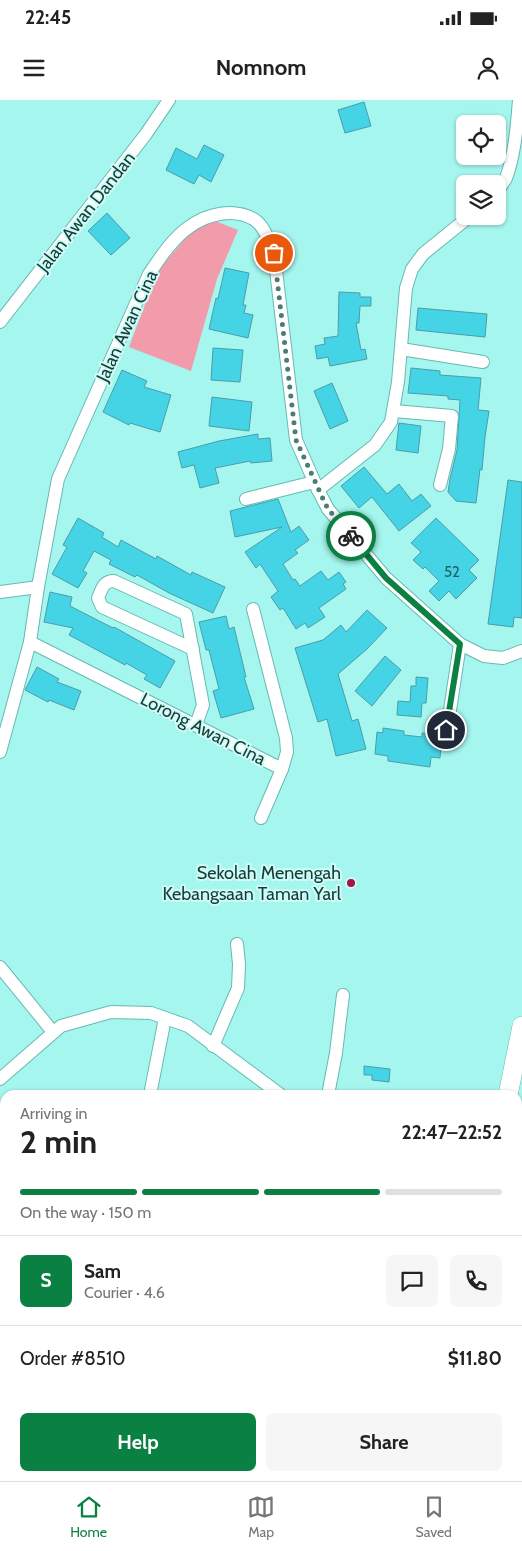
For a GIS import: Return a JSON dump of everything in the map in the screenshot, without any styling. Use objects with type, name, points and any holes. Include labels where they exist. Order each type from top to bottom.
[{"type":"highway","points":[[509,1090],[522,1026]]},
{"type":"street","name":"Jalan Awan Dandan","points":[[0,322],[146,134],[169,100]]},
{"type":"street","points":[[506,178],[516,129],[519,100]]},
{"type":"street","name":"Jalan Awan Cina","points":[[0,752],[30,642],[58,479],[149,274],[166,249],[188,227],[208,216],[227,212],[256,220],[266,234],[274,253],[296,440],[328,509],[386,578],[460,644],[484,656],[503,658],[522,651]]},
{"type":"street","points":[[246,499],[316,486],[375,445],[391,422],[394,411],[406,288],[412,269],[423,254],[459,225]]},
{"type":"street","points":[[400,349],[483,362]]},
{"type":"street","points":[[394,411],[452,416],[449,450],[440,485]]},
{"type":"street","points":[[192,649],[102,607],[98,598],[103,585],[109,581],[114,581],[186,614],[203,705],[196,725]]},
{"type":"street","points":[[0,592],[38,587]]},
{"type":"street","name":"Lorong Awan Cina","points":[[30,642],[282,769],[287,752],[286,738],[253,609]]},
{"type":"street","points":[[446,730],[460,644]]},
{"type":"street","points":[[261,818],[282,769]]},
{"type":"street","points":[[213,1046],[238,988],[239,964],[237,944]]},
{"type":"street","points":[[0,967],[53,1032]]},
{"type":"street","points":[[329,1090],[344,996]]},
{"type":"street","points":[[0,1079],[61,1026],[110,1012],[151,1013],[188,1026],[274,1090]]},
{"type":"street","points":[[151,1090],[165,1018]]},
{"type":"shaded area","points":[[215,221],[238,230],[217,279],[191,371],[129,347],[158,270],[194,229]]},
{"type":"building","points":[[364,102],[371,126],[345,133],[338,110]]},
{"type":"building","points":[[204,145],[224,155],[211,182],[199,175],[194,184],[166,170],[176,148],[197,159]]},
{"type":"building","points":[[107,213],[130,238],[111,255],[88,231]]},
{"type":"building","points":[[225,268],[249,273],[243,305],[246,305],[244,313],[253,315],[248,338],[209,329]]},
{"type":"building","points":[[339,292],[360,293],[360,297],[371,297],[371,306],[360,306],[359,323],[356,323],[361,350],[365,349],[367,359],[330,366],[328,357],[317,359],[315,346],[325,344],[324,338],[338,336]]},
{"type":"building","points":[[418,308],[487,314],[485,337],[416,330]]},
{"type":"building","points":[[213,348],[243,350],[240,382],[211,380]]},
{"type":"building","points":[[411,368],[440,371],[440,375],[481,378],[478,410],[489,411],[476,503],[456,501],[448,492],[457,450],[460,400],[448,399],[448,396],[408,393]]},
{"type":"building","points":[[122,370],[147,381],[144,387],[171,395],[160,432],[130,423],[129,425],[103,412]]},
{"type":"building","points":[[332,383],[348,421],[330,429],[314,391]]},
{"type":"building","points":[[212,397],[252,402],[249,431],[209,426]]},
{"type":"building","points":[[399,423],[421,426],[418,453],[396,450]]},
{"type":"building","points":[[258,434],[258,439],[270,438],[272,461],[251,463],[250,461],[215,468],[219,483],[200,488],[194,465],[182,468],[178,452],[219,441]]},
{"type":"building","points":[[364,467],[387,494],[399,484],[412,501],[421,494],[431,506],[399,531],[372,497],[359,508],[341,486]]},
{"type":"building","points":[[508,480],[522,482],[522,618],[514,617],[513,627],[488,624]]},
{"type":"building","points":[[278,499],[291,532],[299,526],[309,540],[295,550],[298,553],[283,564],[293,580],[295,579],[300,586],[321,571],[328,580],[339,572],[346,582],[343,584],[346,589],[319,608],[325,617],[308,628],[305,623],[296,629],[283,608],[280,610],[271,597],[278,591],[260,564],[256,568],[245,552],[282,527],[235,537],[230,511]]},
{"type":"building","points":[[78,518],[104,533],[102,537],[118,547],[121,540],[156,559],[157,556],[191,575],[192,572],[225,587],[213,613],[169,593],[137,575],[135,577],[109,564],[111,560],[94,551],[83,571],[87,573],[78,588],[52,574],[67,547],[63,545]]},
{"type":"building","points":[[436,518],[479,560],[469,570],[477,578],[456,599],[449,591],[439,601],[429,591],[439,581],[425,567],[423,569],[413,560],[421,552],[411,543]]},
{"type":"building","points":[[50,592],[72,597],[70,606],[114,627],[175,661],[160,688],[144,679],[147,675],[69,635],[73,628],[44,622]]},
{"type":"building","points":[[367,610],[387,628],[367,649],[338,674],[352,721],[358,719],[366,749],[336,756],[327,719],[318,722],[295,648],[323,640],[341,625],[346,632]]},
{"type":"building","points":[[226,616],[229,629],[234,627],[246,677],[244,677],[254,709],[221,718],[213,691],[219,689],[209,650],[206,650],[199,622]]},
{"type":"building","points":[[385,656],[401,670],[372,706],[355,691]]},
{"type":"building","points":[[37,667],[59,679],[57,682],[81,691],[74,710],[49,700],[48,702],[25,690]]},
{"type":"building","points":[[416,677],[428,678],[426,703],[422,703],[421,717],[397,715],[398,701],[410,702],[411,686],[416,686]]},
{"type":"building","points":[[383,728],[404,731],[404,735],[422,737],[422,733],[434,734],[433,741],[441,742],[440,758],[431,757],[430,767],[388,761],[388,756],[375,754],[377,732],[383,733]]},
{"type":"building","points":[[364,1066],[390,1069],[389,1082],[372,1080],[372,1075],[364,1075]]},
{"type":"way so far","points":[[274,253],[296,440],[328,509],[351,536]]},
{"type":"place","name":"Sekolah Menengah Kebangsaan Taman Yarl","points":[[351,883]]},
{"type":"route","points":[[351,536],[386,578],[460,644],[446,730]]}]
